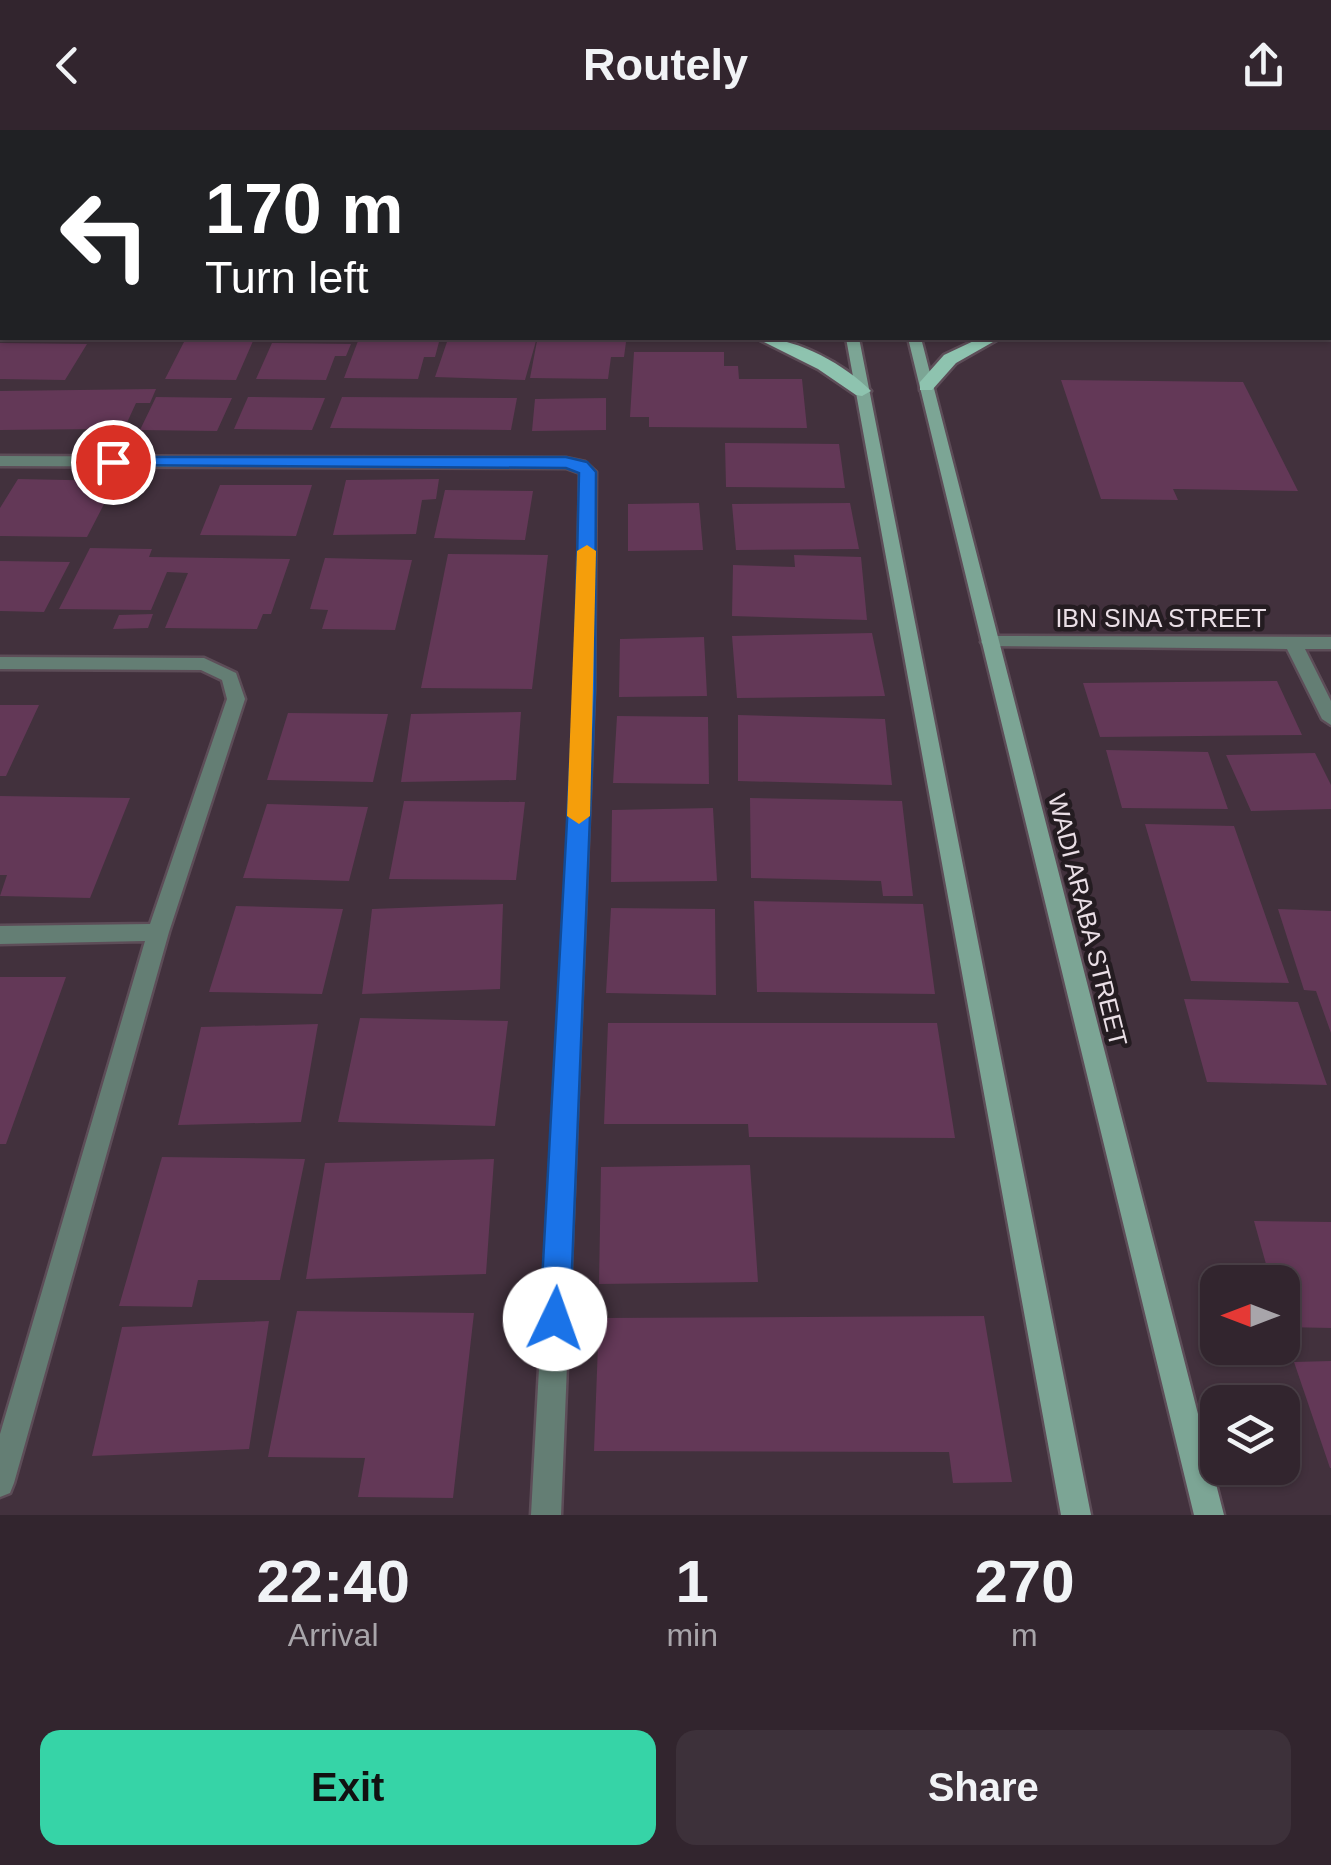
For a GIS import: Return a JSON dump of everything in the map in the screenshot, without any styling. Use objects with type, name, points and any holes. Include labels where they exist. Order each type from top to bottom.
[{"type":"main road","points":[[768,340],[824,365],[862,391]]},
{"type":"main road","points":[[852,340],[1076,1515]]},
{"type":"main road","name":"WADI ARABA STREET","points":[[914,340],[1210,1515]]},
{"type":"main road","points":[[926,386],[950,359],[988,340]]},
{"type":"street","points":[[0,462],[566,462],[580,465],[588,472],[585,691],[546,1515]]},
{"type":"street","name":"IBN SINA STREET","points":[[990,642],[1331,643]]},
{"type":"street","points":[[1293,643],[1331,719]]},
{"type":"street","points":[[0,663],[204,664],[230,678],[236,699],[158,932],[0,1483]]},
{"type":"street","points":[[0,935],[158,932]]},
{"type":"building","points":[[185,340],[253,341],[236,380],[165,379]]},
{"type":"building","points":[[448,340],[536,341],[525,380],[435,377]]},
{"type":"building","points":[[358,341],[439,342],[435,357],[424,357],[418,379],[344,378]]},
{"type":"building","points":[[537,341],[626,342],[624,357],[611,357],[608,379],[530,378]]},
{"type":"building","points":[[0,343],[87,344],[65,380],[0,379]]},
{"type":"building","points":[[272,343],[351,344],[346,356],[335,356],[326,380],[256,379]]},
{"type":"building","points":[[634,352],[724,352],[724,366],[738,366],[739,379],[802,379],[807,428],[649,427],[649,417],[630,417]]},
{"type":"building","points":[[1061,380],[1243,382],[1298,491],[1173,489],[1178,500],[1101,499]]},
{"type":"building","points":[[156,389],[150,403],[136,403],[119,440],[92,441],[98,429],[0,430],[0,391]]},
{"type":"building","points":[[156,397],[232,398],[217,431],[140,430]]},
{"type":"building","points":[[248,397],[325,398],[312,430],[234,429]]},
{"type":"building","points":[[342,397],[517,398],[511,430],[330,428]]},
{"type":"building","points":[[606,398],[606,430],[532,431],[535,399]]},
{"type":"building","points":[[725,443],[839,444],[845,488],[726,487]]},
{"type":"building","points":[[18,479],[116,481],[87,537],[0,536],[0,508]]},
{"type":"building","points":[[439,479],[436,499],[422,500],[416,534],[333,535],[346,480]]},
{"type":"building","points":[[220,485],[312,485],[296,536],[200,535]]},
{"type":"building","points":[[445,490],[533,491],[525,540],[434,538]]},
{"type":"building","points":[[699,503],[703,550],[628,551],[628,504]]},
{"type":"building","points":[[850,503],[859,549],[736,550],[732,504]]},
{"type":"building","points":[[90,548],[152,549],[149,557],[290,559],[271,614],[263,614],[257,629],[165,628],[188,573],[167,572],[151,610],[59,609]]},
{"type":"building","points":[[448,554],[548,555],[532,689],[421,688]]},
{"type":"building","points":[[794,555],[861,557],[867,620],[732,616],[733,565],[795,567]]},
{"type":"building","points":[[325,558],[412,560],[395,630],[322,629],[328,610],[310,609]]},
{"type":"building","points":[[0,561],[70,562],[44,612],[0,611]]},
{"type":"building","points":[[153,614],[148,628],[113,629],[119,615]]},
{"type":"building","points":[[872,633],[885,696],[737,698],[732,636]]},
{"type":"building","points":[[704,637],[707,696],[619,697],[620,639]]},
{"type":"building","points":[[1277,681],[1302,735],[1100,737],[1083,683]]},
{"type":"building","points":[[0,705],[39,705],[6,776],[0,776]]},
{"type":"building","points":[[521,712],[516,780],[401,782],[411,714]]},
{"type":"building","points":[[288,713],[388,714],[373,782],[267,780]]},
{"type":"building","points":[[738,715],[885,719],[892,785],[738,781]]},
{"type":"building","points":[[617,716],[708,717],[709,784],[613,783]]},
{"type":"building","points":[[1106,750],[1208,752],[1228,809],[1122,808]]},
{"type":"building","points":[[1315,753],[1331,785],[1331,809],[1251,811],[1226,755]]},
{"type":"building","points":[[0,796],[130,798],[90,898],[0,896],[7,875],[0,875]]},
{"type":"building","points":[[750,798],[902,801],[913,896],[883,896],[881,881],[751,878]]},
{"type":"building","points":[[404,801],[525,802],[516,880],[389,879]]},
{"type":"building","points":[[267,804],[368,807],[349,881],[243,878]]},
{"type":"building","points":[[713,808],[717,881],[611,882],[612,810]]},
{"type":"building","points":[[1145,824],[1234,826],[1289,983],[1191,981]]},
{"type":"building","points":[[754,901],[923,904],[935,994],[757,992]]},
{"type":"building","points":[[503,904],[500,989],[362,994],[372,909]]},
{"type":"building","points":[[236,906],[343,909],[322,994],[209,992]]},
{"type":"building","points":[[611,908],[715,909],[716,995],[606,993]]},
{"type":"building","points":[[1278,909],[1331,911],[1331,1033],[1316,991],[1304,990]]},
{"type":"building","points":[[0,977],[66,977],[6,1144],[0,1144]]},
{"type":"building","points":[[1184,999],[1298,1002],[1327,1085],[1207,1082]]},
{"type":"building","points":[[360,1018],[508,1021],[495,1126],[338,1122]]},
{"type":"building","points":[[608,1023],[937,1023],[955,1138],[749,1137],[748,1124],[604,1124]]},
{"type":"building","points":[[318,1024],[301,1122],[178,1125],[201,1027]]},
{"type":"building","points":[[162,1157],[305,1159],[280,1280],[198,1280],[192,1307],[119,1306]]},
{"type":"building","points":[[494,1159],[486,1274],[306,1279],[325,1163]]},
{"type":"building","points":[[750,1165],[758,1282],[599,1284],[601,1167]]},
{"type":"building","points":[[1254,1221],[1331,1222],[1331,1328],[1300,1327],[1300,1265],[1266,1265]]},
{"type":"building","points":[[297,1311],[474,1313],[453,1498],[358,1497],[365,1458],[268,1457]]},
{"type":"building","points":[[984,1316],[1012,1482],[953,1483],[949,1452],[594,1451],[599,1318]]},
{"type":"building","points":[[269,1321],[249,1449],[92,1456],[122,1327]]},
{"type":"building","points":[[1331,1361],[1331,1468],[1295,1365]]},
{"type":"slow traffic","points":[[579,816],[587,551]]},
{"type":"route","points":[[113,462],[566,462],[580,465],[588,472],[585,691],[555,1319]]}]
